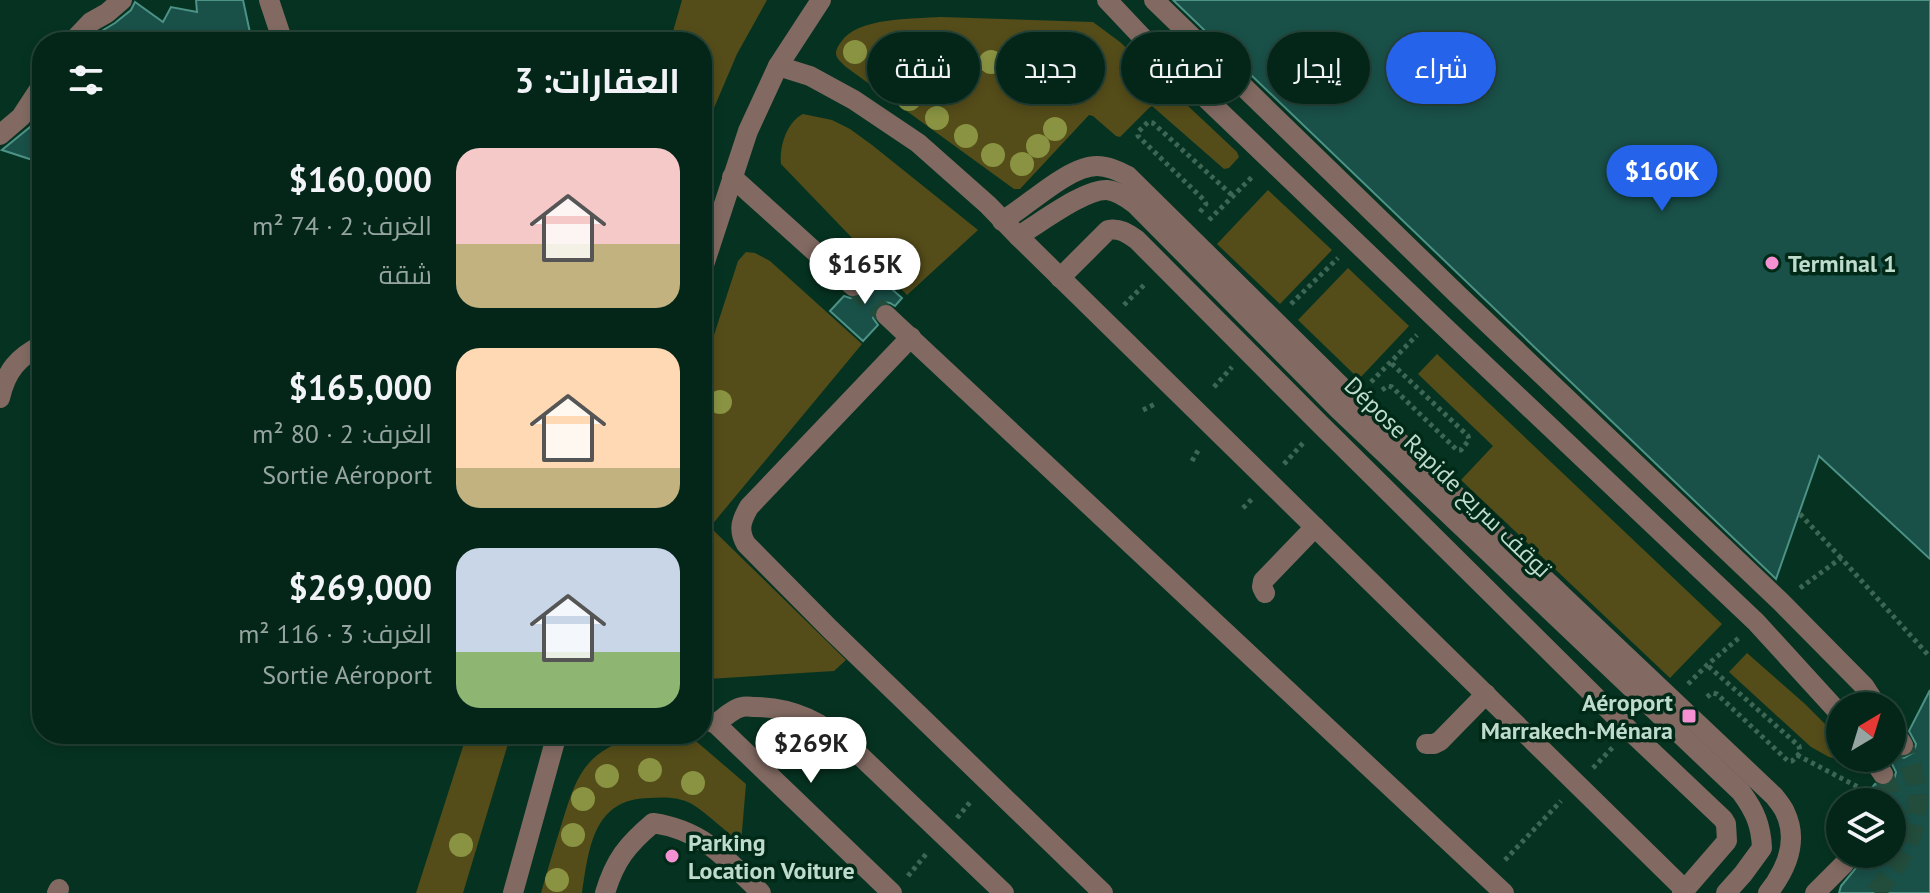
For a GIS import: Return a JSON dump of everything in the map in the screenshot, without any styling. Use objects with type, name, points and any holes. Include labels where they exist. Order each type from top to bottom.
[{"type":"street","points":[[82,32],[122,0]]},
{"type":"street","points":[[269,0],[280,32]]},
{"type":"street","points":[[712,240],[748,131],[778,66],[821,0]]},
{"type":"street","points":[[1107,0],[1435,318],[1756,622],[1826,699]]},
{"type":"street","points":[[1154,0],[1781,602],[1868,692]]},
{"type":"street","points":[[778,66],[810,76],[843,94],[918,143],[988,205],[1002,221],[1018,236],[1060,278],[1486,694],[1684,891],[1727,841],[1723,819],[1629,730],[1137,240],[1125,231],[1108,230],[1060,278]]},
{"type":"street","points":[[0,135],[21,117],[32,100]]},
{"type":"street","points":[[1002,221],[1081,169],[1097,166],[1113,169],[1134,181],[1351,396],[1774,796],[1786,813],[1791,834],[1789,856],[1781,876],[1768,893]]},
{"type":"street","points":[[732,177],[853,286]]},
{"type":"street","name":"Dépose Rapide توقف سريع","points":[[1018,236],[1095,191],[1109,190],[1135,204],[1338,409],[1741,792],[1759,822],[1762,848],[1726,893]]},
{"type":"street","points":[[886,315],[1504,893]]},
{"type":"street","points":[[911,337],[749,507],[743,518],[741,535],[746,544],[830,629],[1103,893]]},
{"type":"street","points":[[0,398],[12,369],[32,350]]},
{"type":"street","points":[[1265,593],[1263,581],[1315,527]]},
{"type":"street","points":[[1426,744],[1440,741],[1486,694]]},
{"type":"street","points":[[712,720],[742,707],[776,707],[806,717],[832,731],[1004,893]]},
{"type":"street","points":[[712,724],[892,893]]},
{"type":"street","points":[[513,893],[553,744]]},
{"type":"street","points":[[605,893],[619,858],[637,836],[653,823],[671,825],[711,845],[761,893]]},
{"type":"street","points":[[1815,893],[1840,868]]},
{"type":"path","points":[[1204,206],[1204,200],[1138,136],[1148,122],[1153,123],[1233,196],[1208,221]]},
{"type":"path","points":[[1300,295],[1317,278]]},
{"type":"path","points":[[1369,383],[1390,362],[1469,440],[1461,450],[1457,450],[1392,387],[1385,387]]},
{"type":"path","points":[[1800,514],[1841,558]]},
{"type":"path","points":[[1686,686],[1707,665],[1801,751],[1792,761],[1788,761],[1717,694],[1710,694]]},
{"type":"path","points":[[1488,878],[1629,730]]},
{"type":"path","points":[[1797,755],[1859,788]]},
{"type":"shaded area","points":[[682,0],[767,0],[737,54],[712,113],[712,32],[673,32]]},
{"type":"shaded area","points":[[941,17],[1093,22],[1121,43],[1121,104],[1186,104],[1239,157],[1224,169],[1152,106],[1120,137],[1089,115],[1020,189],[1014,189],[897,104],[980,104],[980,32],[867,32],[867,82],[836,56],[841,42],[849,34],[872,24]]},
{"type":"shaded area","points":[[803,114],[832,120],[850,129],[978,230],[907,295],[781,164],[785,135]]},
{"type":"shaded area","points":[[1268,190],[1332,250],[1280,304],[1217,244]]},
{"type":"shaded area","points":[[746,252],[770,261],[862,344],[712,525],[712,341],[738,261]]},
{"type":"shaded area","points":[[1348,268],[1409,326],[1359,379],[1298,320]]},
{"type":"shaded area","points":[[1437,354],[1722,624],[1670,678],[1461,480],[1493,446],[1418,374]]},
{"type":"shaded area","points":[[712,529],[846,660],[834,671],[712,679]]},
{"type":"shaded area","points":[[1747,653],[1826,725],[1826,755],[1811,747],[1729,672]]},
{"type":"shaded area","points":[[464,744],[508,744],[463,893],[416,893]]},
{"type":"shaded area","points":[[617,744],[699,744],[746,784],[741,843],[687,802],[666,798],[630,801],[616,807],[597,829],[582,893],[541,893],[577,780],[604,750]]},
{"type":"building","points":[[196,0],[243,0],[250,32],[100,32],[131,10],[135,2],[163,22],[171,7],[197,12]]},
{"type":"building","name":"Terminal 1","points":[[1173,0],[1930,0],[1930,559],[1819,456],[1776,579],[1281,104],[1370,104],[1370,32],[1267,32],[1267,90],[1251,75],[1251,32],[1206,32]]},
{"type":"building","points":[[32,124],[32,160],[2,150]]},
{"type":"building","points":[[868,268],[902,298],[895,306],[883,302],[876,307],[873,318],[878,325],[863,341],[830,311],[844,296],[856,298],[863,294],[866,283],[861,276]]},
{"type":"building","points":[[1930,690],[1930,893],[1839,893],[1856,868],[1906,868],[1906,788],[1872,788],[1875,784],[1885,787],[1894,780],[1896,772],[1906,772],[1906,757],[1914,752],[1916,744],[1909,731]]},
{"type":"tunnel","points":[[853,286],[886,315]]},
{"type":"tunnel","points":[[1875,893],[1900,858],[1914,823],[1916,786],[1906,753]]},
{"type":"tunnel","points":[[1883,774],[1889,788]]},
{"type":"place","name":"Terminal 1","points":[[1772,263]]},
{"type":"place","name":"Aéroport Marrakech-Ménara","points":[[1689,716]]},
{"type":"place","name":"Parking Location Voiture","points":[[672,856]]}]
